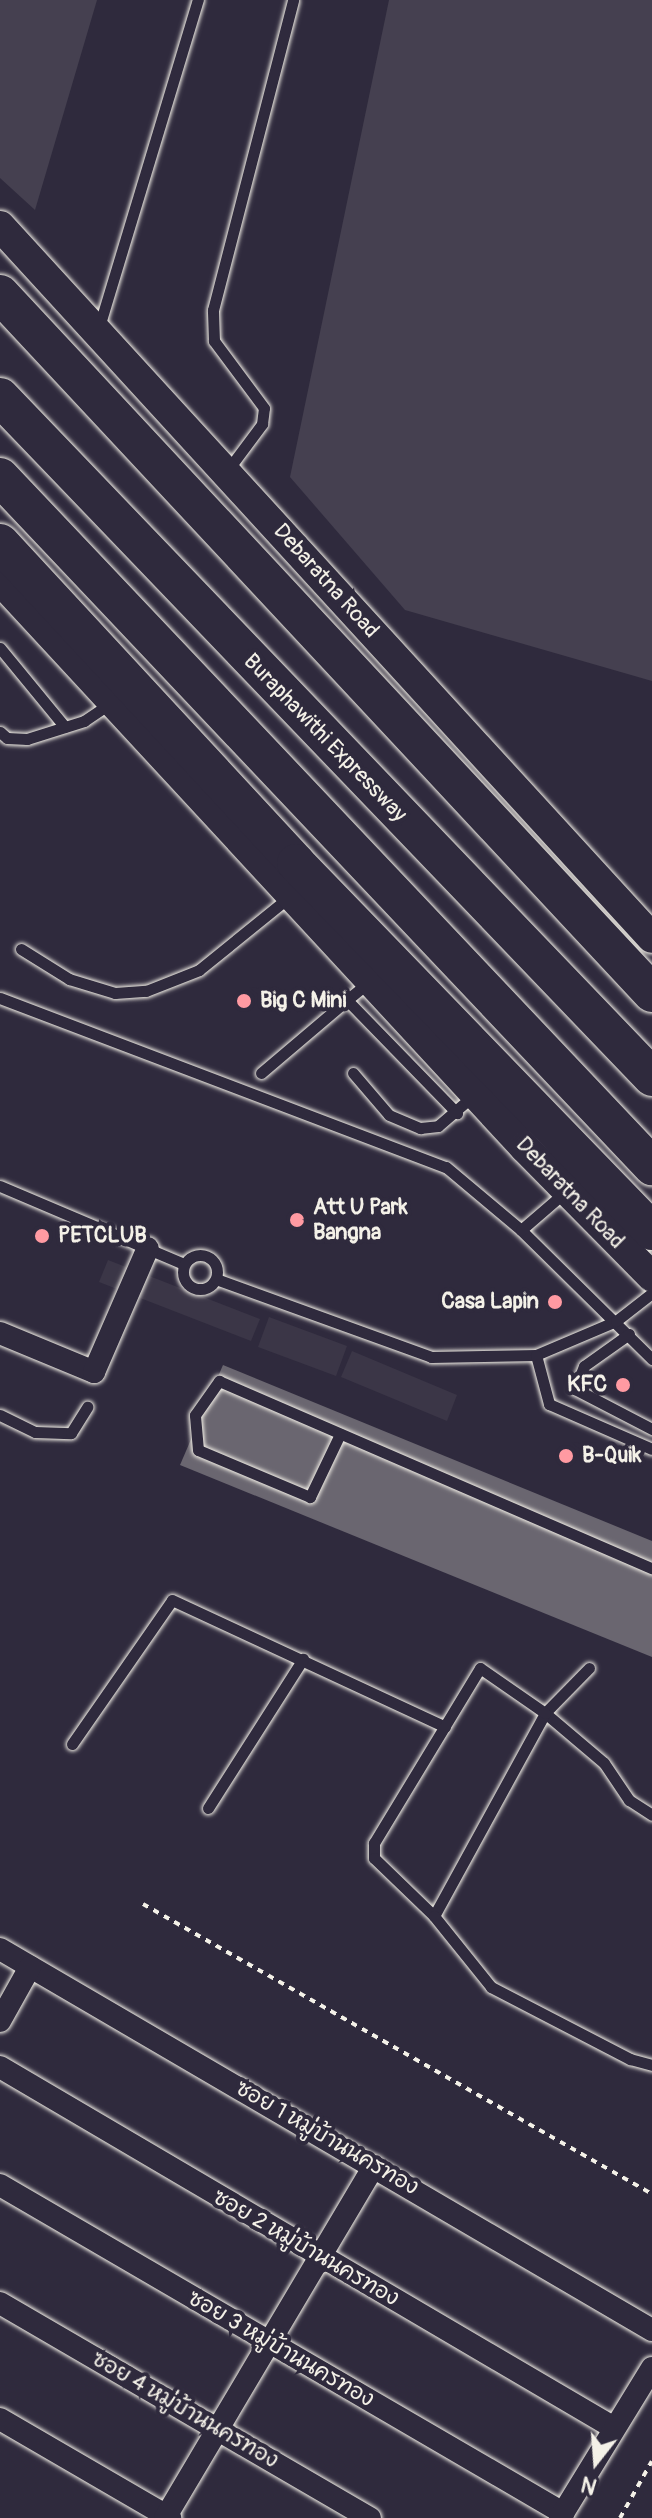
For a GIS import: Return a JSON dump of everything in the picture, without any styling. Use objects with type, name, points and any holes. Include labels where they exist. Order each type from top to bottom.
[{"type":"highway","points":[[0,294],[422,750],[652,993]]},
{"type":"highway","points":[[0,368],[652,1047]]},
{"type":"highway","name":"Buraphawithi Expressway","points":[[0,397],[652,1077]]},
{"type":"highway","name":"Buraphawithi Expressway","points":[[0,458],[652,1138]]},
{"type":"highway","points":[[0,477],[652,1166]]},
{"type":"highway","points":[[0,543],[293,880],[652,1231]]},
{"type":"main road","name":"Debaratna Road","points":[[0,226],[99,328],[652,938]]},
{"type":"main road","name":"Debaratna Road","points":[[3,588],[112,702],[293,880],[358,991],[466,1104],[565,1191],[652,1277]]},
{"type":"street","points":[[0,1333],[94,1372],[148,1248]]},
{"type":"street","name":"ซอย 1 หมู่บ้านนครทอง","points":[[0,1949],[652,2330]]},
{"type":"street","points":[[0,2021],[30,1967]]},
{"type":"street","name":"ซอย 2 หมู่บ้านนครทอง","points":[[0,2067],[614,2428]]},
{"type":"street","points":[[0,2419],[167,2517],[374,2166]]},
{"type":"street","name":"ซอย 3 หมู่บ้านนครทอง","points":[[0,2185],[562,2515]]},
{"type":"street","name":"ซอย 4 หมู่บ้านนครทอง","points":[[0,2303],[370,2518]]},
{"type":"street","points":[[562,2515],[652,2368]]},
{"type":"lane","points":[[99,328],[198,0]]},
{"type":"lane","points":[[227,471],[254,438],[264,408],[214,341],[213,310],[293,0]]},
{"type":"lane","points":[[0,648],[65,727]]},
{"type":"lane","points":[[0,732],[17,740],[65,727],[112,702]]},
{"type":"lane","points":[[21,949],[69,979],[115,993],[146,991],[199,970],[257,928],[293,880]]},
{"type":"lane","points":[[261,1073],[358,991]]},
{"type":"lane","points":[[0,998],[446,1167],[521,1230],[652,1359]]},
{"type":"lane","points":[[353,1073],[389,1115],[403,1124],[438,1126],[466,1104]]},
{"type":"lane","points":[[0,1186],[184,1264]]},
{"type":"lane","points":[[521,1230],[565,1191]]},
{"type":"lane","points":[[197,1254],[208,1256],[216,1264],[216,1279],[207,1288],[195,1288],[183,1276],[184,1264],[197,1254]]},
{"type":"lane","points":[[216,1279],[420,1355],[536,1355],[616,1321],[652,1293]]},
{"type":"lane","points":[[629,1334],[580,1371],[575,1389],[652,1429]]},
{"type":"lane","points":[[536,1355],[549,1404],[652,1449]]},
{"type":"lane","points":[[340,1434],[310,1497],[198,1450],[195,1415],[219,1381],[652,1568]]},
{"type":"lane","points":[[0,1415],[35,1432],[71,1433],[87,1407]]},
{"type":"lane","points":[[72,1744],[172,1600],[445,1727]]},
{"type":"lane","points":[[208,1808],[303,1659]]},
{"type":"lane","points":[[652,1815],[629,1800],[604,1763],[545,1713],[480,1668],[373,1852],[380,1867],[434,1916],[471,1969],[491,1987],[550,2021],[652,2065]]},
{"type":"lane","points":[[434,1916],[545,1713],[589,1668]]},
{"type":"path","points":[[143,1904],[652,2194]]},
{"type":"path","points":[[620,2518],[652,2461]]},
{"type":"shaded area","points":[[0,0],[97,0],[35,210],[0,178]]},
{"type":"shaded area","points":[[389,0],[652,0],[652,681],[405,610],[290,477]]},
{"type":"shaded area","points":[[108,1260],[260,1319],[251,1341],[99,1282]]},
{"type":"shaded area","points":[[269,1317],[347,1346],[336,1376],[258,1347]]},
{"type":"shaded area","points":[[352,1351],[457,1395],[447,1421],[341,1377]]},
{"type":"shaded area","points":[[223,1365],[652,1541],[652,1657],[180,1465]]},
{"type":"place","name":"Big C Mini","points":[[244,1001]]},
{"type":"place","name":"Att U Park Bangna","points":[[297,1220]]},
{"type":"place","name":"PETCLUB","points":[[42,1236]]},
{"type":"place","name":"Casa Lapin","points":[[555,1302]]},
{"type":"place","name":"KFC","points":[[623,1385]]},
{"type":"place","name":"B-Quik","points":[[566,1456]]}]
